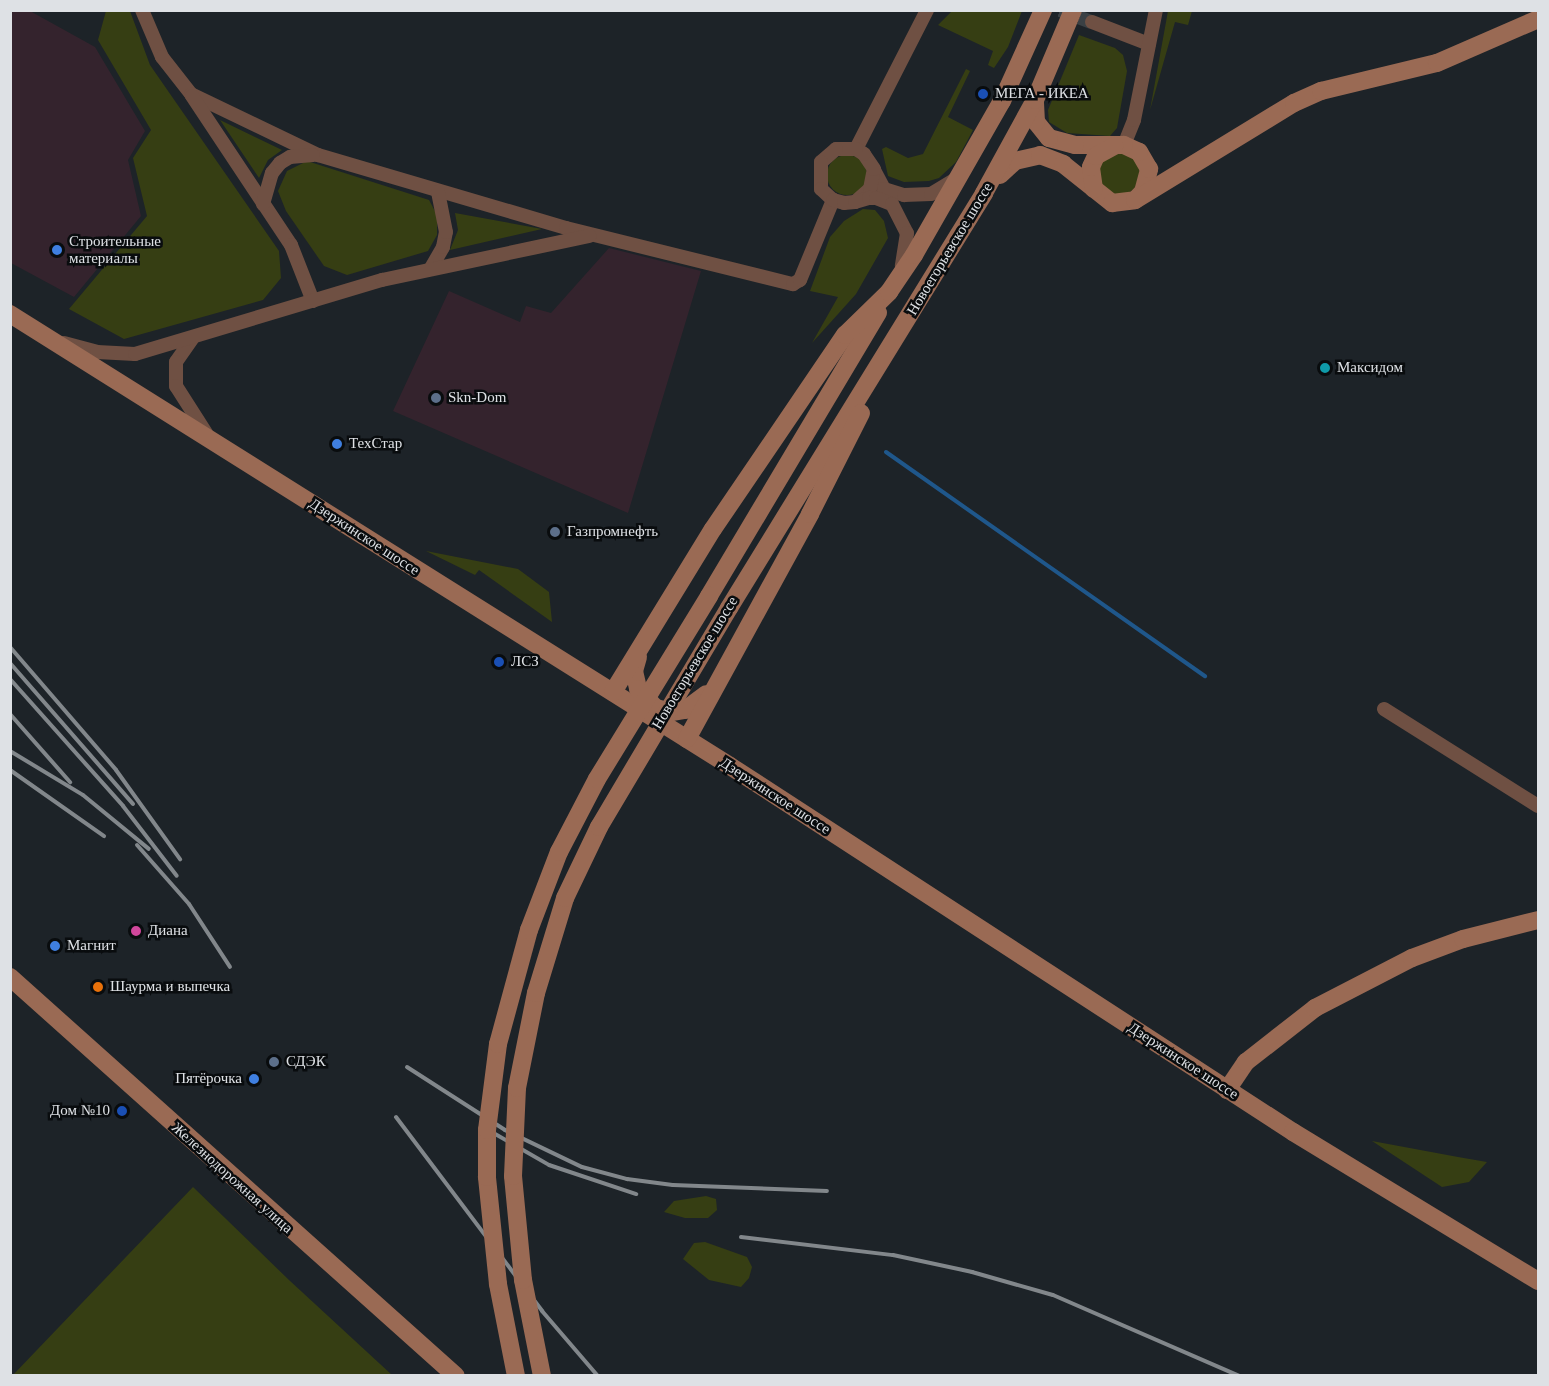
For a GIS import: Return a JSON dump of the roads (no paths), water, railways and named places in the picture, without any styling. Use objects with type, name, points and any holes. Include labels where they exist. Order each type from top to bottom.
[{"type":"main road","name":"Новоегорьевское шоссе","points":[[516,1376],[498,1284],[487,1177],[487,1130],[498,1044],[529,930],[559,852],[597,779],[968,165],[1043,10]]},
{"type":"main road","name":"Новоегорьевское шоссе","points":[[542,1376],[523,1280],[513,1176],[517,1088],[536,993],[565,898],[598,827],[729,608],[922,298],[984,193],[1035,100],[1073,10]]},
{"type":"main road","points":[[984,193],[1015,161],[1040,155],[1053,158],[1112,203],[1135,200],[1294,103],[1321,91],[1437,63],[1539,19]]},
{"type":"main road","points":[[1035,100],[1036,122],[1049,138],[1075,145],[1120,145],[1144,158],[1168,167],[1192,165]]},
{"type":"main road","points":[[1094,189],[1091,166],[1096,156],[1120,145]]},
{"type":"main road","points":[[1135,200],[1149,181],[1144,158]]},
{"type":"main road","points":[[613,692],[724,512],[845,335],[893,287]]},
{"type":"main road","points":[[687,739],[922,298]]},
{"type":"main road","name":"Дзержинское шоссе","points":[[10,314],[687,739],[1227,1090],[1539,1281]]},
{"type":"main road","points":[[652,629],[633,672],[638,689],[649,703],[672,712],[686,710],[698,703],[720,676]]},
{"type":"main road","points":[[1227,1090],[1246,1062],[1315,1008],[1412,958],[1463,939],[1539,920]]},
{"type":"main road","name":"Железнодорожная улица","points":[[10,977],[456,1376]]},
{"type":"street","points":[[142,10],[162,57],[190,94],[291,245],[313,301]]},
{"type":"street","points":[[856,149],[927,10]]},
{"type":"street","points":[[1120,145],[1134,120],[1156,10]]},
{"type":"street","points":[[1092,22],[1149,44]]},
{"type":"street","points":[[190,94],[318,155],[438,192],[593,235],[793,284],[800,280],[833,200]]},
{"type":"street","points":[[893,287],[907,246],[904,221],[884,200],[855,202],[833,200],[818,181],[821,162],[836,148],[856,149],[864,153],[884,189],[918,196],[941,191],[968,165]]},
{"type":"street","points":[[262,204],[272,173],[280,163],[298,155],[318,155]]},
{"type":"street","points":[[855,202],[870,189],[874,169]]},
{"type":"street","points":[[431,268],[446,232],[438,192]]},
{"type":"street","points":[[46,336],[97,352],[135,354],[431,268],[593,235]]},
{"type":"street","points":[[192,339],[176,362],[176,386],[210,438]]},
{"type":"street","points":[[1384,709],[1539,806]]},
{"type":"waterway","points":[[886,452],[1205,676]]},
{"type":"tunnel","points":[[1060,10],[1092,22]]},
{"type":"railway","points":[[10,647],[116,770],[180,859]]},
{"type":"railway","points":[[10,663],[133,804]]},
{"type":"railway","points":[[10,679],[123,806],[177,876]]},
{"type":"railway","points":[[10,714],[70,782]]},
{"type":"railway","points":[[10,751],[83,795],[149,849]]},
{"type":"railway","points":[[10,770],[104,836]]},
{"type":"railway","points":[[137,845],[189,904],[230,967]]},
{"type":"railway","points":[[407,1067],[505,1130],[582,1167],[627,1179],[673,1185],[827,1191]]},
{"type":"railway","points":[[396,1117],[542,1311],[598,1376]]},
{"type":"railway","points":[[483,1127],[549,1165],[636,1194]]},
{"type":"railway","points":[[741,1237],[893,1255],[972,1272],[1053,1295],[1239,1376]]},
{"type":"place","name":"МЕГА - ИКЕА","points":[[983,94]]},
{"type":"place","name":"Строительные материалы","points":[[57,250]]},
{"type":"place","name":"Максидом","points":[[1325,368]]},
{"type":"place","name":"Skn-Dom","points":[[436,398]]},
{"type":"place","name":"ТехСтар","points":[[337,444]]},
{"type":"place","name":"Газпромнефть","points":[[555,532]]},
{"type":"place","name":"ЛСЗ","points":[[499,662]]},
{"type":"place","name":"Диана","points":[[136,931]]},
{"type":"place","name":"Магнит","points":[[55,946]]},
{"type":"place","name":"Шаурма и выпечка","points":[[98,987]]},
{"type":"place","name":"СДЭК","points":[[274,1062]]},
{"type":"place","name":"Пятёрочка","points":[[254,1079]]},
{"type":"place","name":"Дом №10","points":[[122,1111]]}]
